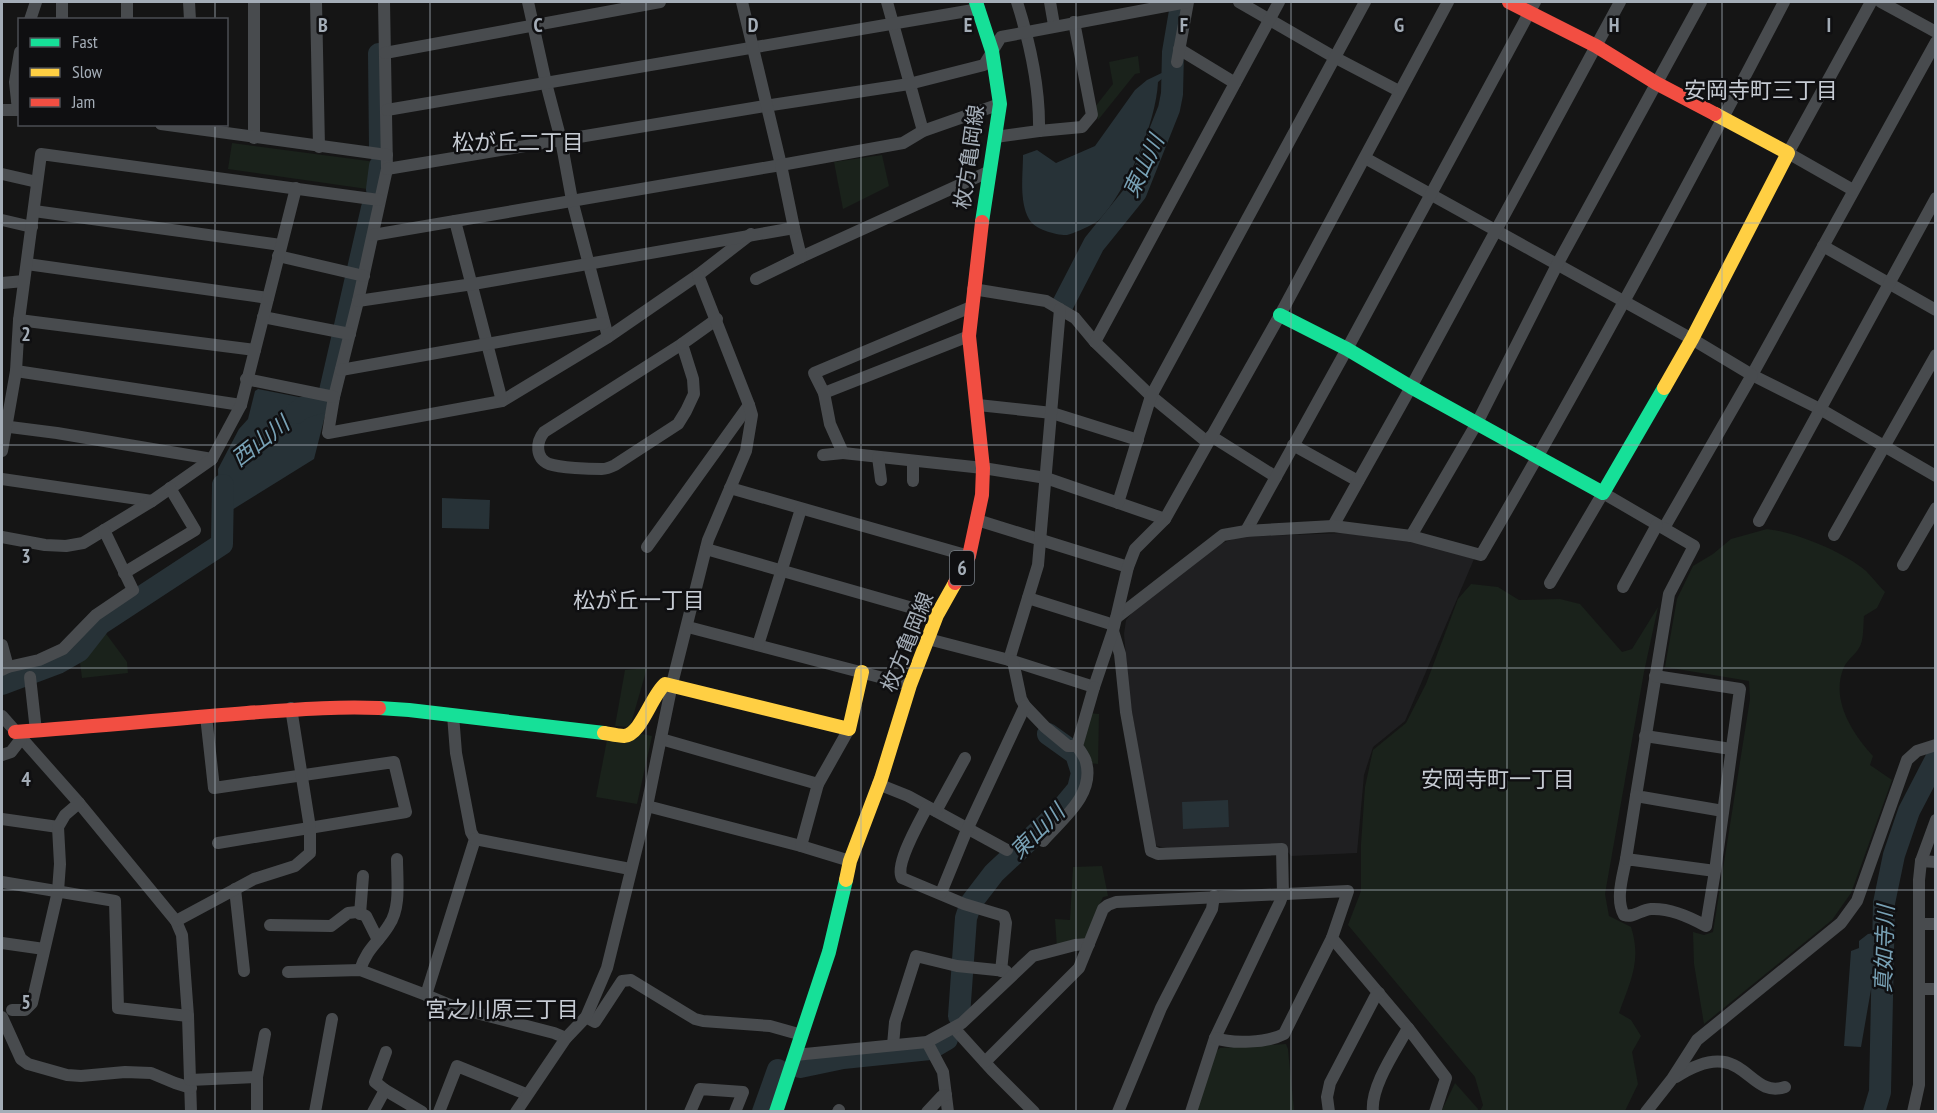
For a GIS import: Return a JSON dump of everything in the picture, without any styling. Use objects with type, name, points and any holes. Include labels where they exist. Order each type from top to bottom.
[{"type":"street","points":[[31,18],[36,2]]},
{"type":"street","points":[[62,2],[62,18]]},
{"type":"street","points":[[127,2],[128,18]]},
{"type":"street","points":[[189,2],[189,18]]},
{"type":"street","points":[[254,2],[254,138]]},
{"type":"street","points":[[316,2],[319,147]]},
{"type":"street","points":[[384,2],[387,169],[364,276],[334,397],[328,433],[502,401],[608,337],[698,275],[751,234]]},
{"type":"street","points":[[528,2],[573,200],[608,337]]},
{"type":"street","points":[[385,53],[660,2]]},
{"type":"street","points":[[742,2],[801,257]]},
{"type":"street","points":[[887,2],[923,130]]},
{"type":"street","points":[[1017,2],[1026,31],[1040,104],[1039,131]]},
{"type":"street","points":[[1050,2],[1054,26]]},
{"type":"street","points":[[1106,2],[1108,15]]},
{"type":"street","points":[[387,169],[909,84],[984,65],[1001,37],[1166,4],[1187,2],[1178,55],[1235,83]]},
{"type":"street","points":[[1239,2],[1334,57],[1399,91]]},
{"type":"street","points":[[1095,342],[1280,2]]},
{"type":"street","points":[[1118,503],[1151,396],[1365,2]]},
{"type":"street","points":[[1073,746],[1114,625],[1128,567],[1135,549],[1165,519],[1280,315],[1448,2]]},
{"type":"street","points":[[1509,2],[1532,7],[1656,83],[1853,190]]},
{"type":"street","points":[[1333,526],[1620,2]]},
{"type":"street","points":[[1411,536],[1477,423],[1558,263],[1701,2]]},
{"type":"street","points":[[1114,625],[1223,535],[1246,531],[1333,526],[1411,536],[1481,555],[1538,457],[1723,119],[1784,2]]},
{"type":"street","points":[[1550,583],[1692,339],[1788,153],[1871,2]]},
{"type":"street","points":[[1881,2],[1935,32]]},
{"type":"street","points":[[387,110],[752,49],[977,5]]},
{"type":"street","name":"枚方亀岡線","points":[[776,1112],[829,952],[850,861],[879,784],[910,685],[937,615],[969,556],[982,495],[984,468],[969,336],[988,172],[1000,104],[992,51],[977,5]]},
{"type":"street","points":[[1246,531],[1532,7]]},
{"type":"street","points":[[995,137],[1082,127],[1092,115],[1074,22]]},
{"type":"street","points":[[1623,586],[1752,375],[1935,42]]},
{"type":"street","points":[[18,64],[15,82],[18,103]]},
{"type":"street","points":[[373,235],[903,143],[923,130],[1000,104]]},
{"type":"street","points":[[2,110],[18,110]]},
{"type":"street","points":[[190,127],[387,156]]},
{"type":"street","points":[[2,451],[4,426],[16,371],[19,320],[41,154],[379,200]]},
{"type":"street","points":[[1365,158],[1558,263],[1752,375],[1820,409],[1935,476]]},
{"type":"street","points":[[756,279],[988,172]]},
{"type":"street","points":[[2,174],[38,182]]},
{"type":"street","points":[[2,537],[45,545],[66,546],[83,543],[152,501],[212,459],[241,405],[296,188]]},
{"type":"street","points":[[1759,522],[1935,198]]},
{"type":"street","points":[[34,211],[279,251],[364,276]]},
{"type":"street","points":[[2,220],[32,227]]},
{"type":"street","points":[[455,221],[502,401]]},
{"type":"street","points":[[358,301],[473,284],[794,228]]},
{"type":"street","points":[[1823,246],[1935,310]]},
{"type":"street","points":[[27,264],[268,298]]},
{"type":"street","points":[[516,1112],[526,1094],[567,1038],[586,1017],[607,968],[647,806],[672,684],[706,549],[746,451],[752,415],[717,319],[698,275]]},
{"type":"street","points":[[2,283],[24,281]]},
{"type":"street","points":[[973,289],[1046,300],[1075,318],[1095,342],[1151,396],[1209,439],[1276,477]]},
{"type":"street","points":[[843,453],[830,424],[824,393],[814,373],[971,307]]},
{"type":"street","points":[[1043,841],[1081,799],[1087,783],[1086,762],[1073,746],[1045,727],[1024,708],[1011,661],[1038,565],[1060,309]]},
{"type":"street","points":[[1280,315],[1347,349],[1694,546],[1669,594],[1654,676],[1620,894],[1621,910],[1624,915],[1631,917],[1644,910],[1653,909],[1679,914],[1706,926],[1740,689],[1654,676]]},
{"type":"street","points":[[263,317],[350,334]]},
{"type":"street","points":[[682,344],[693,379],[693,394],[678,424],[615,465],[604,469],[549,464],[542,459],[537,448],[539,438],[544,432],[717,319]]},
{"type":"street","points":[[19,320],[255,350]]},
{"type":"street","points":[[341,370],[604,323]]},
{"type":"street","points":[[824,393],[969,336]]},
{"type":"street","points":[[1834,535],[1935,355]]},
{"type":"street","points":[[16,371],[241,405]]},
{"type":"street","points":[[246,379],[334,397]]},
{"type":"street","points":[[647,547],[749,405]]},
{"type":"street","points":[[978,405],[1052,413],[1138,440]]},
{"type":"street","points":[[4,426],[212,459]]},
{"type":"street","points":[[1293,445],[1358,481]]},
{"type":"street","points":[[823,455],[843,453],[913,460],[1046,478],[1165,519]]},
{"type":"street","points":[[878,457],[882,480]]},
{"type":"street","points":[[913,460],[913,481]]},
{"type":"street","points":[[2,479],[152,501]]},
{"type":"street","points":[[124,573],[195,530],[170,488]]},
{"type":"street","points":[[730,488],[969,556]]},
{"type":"street","points":[[1903,565],[1935,508]]},
{"type":"street","points":[[758,645],[801,509]]},
{"type":"street","points":[[977,520],[1128,567]]},
{"type":"street","points":[[2,645],[5,668],[39,660],[63,649],[96,615],[133,590],[104,530]]},
{"type":"street","points":[[706,549],[937,615]]},
{"type":"street","points":[[1028,598],[1114,625]]},
{"type":"street","points":[[1114,625],[1120,654],[1126,712],[1151,851],[1158,854],[1282,849],[1283,894],[1215,1038],[1191,1112]]},
{"type":"street","points":[[688,627],[910,685]]},
{"type":"street","points":[[928,639],[1011,661],[1094,687]]},
{"type":"street","points":[[801,846],[818,784],[849,729],[862,672]]},
{"type":"street","points":[[30,677],[36,731]]},
{"type":"street","points":[[18,736],[36,731],[291,708],[341,706],[453,715],[626,736],[639,728],[656,690],[665,684],[849,729]]},
{"type":"street","points":[[176,921],[254,879],[295,866],[310,854],[310,828],[291,708]]},
{"type":"street","points":[[941,893],[968,828],[1024,708]]},
{"type":"street","points":[[426,995],[475,839],[471,832],[456,753],[453,715]]},
{"type":"street","points":[[2,716],[79,803],[176,921],[182,935],[188,1016],[191,1112]]},
{"type":"street","points":[[206,716],[214,788],[394,762],[406,812],[218,843]]},
{"type":"street","points":[[2,755],[11,752],[18,736]]},
{"type":"street","points":[[1645,736],[1731,749]]},
{"type":"street","points":[[662,740],[818,784]]},
{"type":"street","points":[[1646,1112],[1672,1079],[1697,1040],[1841,923],[1857,902],[1907,760],[1917,751],[1935,745]]},
{"type":"street","points":[[965,758],[906,851],[900,876],[969,905],[1004,916],[1007,973]]},
{"type":"street","points":[[879,784],[908,796],[1007,850]]},
{"type":"street","points":[[1635,796],[1723,811]]},
{"type":"street","points":[[79,803],[65,815],[57,827],[60,864],[58,891],[32,1003],[25,1010],[7,1014],[6,1034],[21,1059],[28,1064],[67,1076],[125,1072],[151,1073],[190,1084],[257,1077]]},
{"type":"street","points":[[647,806],[850,861]]},
{"type":"street","points":[[2,819],[57,827]]},
{"type":"street","points":[[1913,1112],[1919,1085],[1921,861],[1935,820]]},
{"type":"street","points":[[475,839],[630,869]]},
{"type":"street","points":[[360,970],[365,955],[390,924],[396,908],[397,859]]},
{"type":"street","points":[[1626,859],[1715,871]]},
{"type":"street","points":[[1921,861],[1935,862]]},
{"type":"street","points":[[360,914],[363,876]]},
{"type":"street","points":[[2,882],[116,901],[118,1008],[188,1016]]},
{"type":"street","points":[[235,889],[244,971]]},
{"type":"street","points":[[985,1062],[1079,968],[1103,909],[1112,903],[1214,896],[1348,891],[1332,938],[1284,1034],[1275,1038],[1228,1042],[1215,1038]]},
{"type":"street","points":[[1118,1112],[1161,1008],[1212,909],[1214,896]]},
{"type":"street","points":[[270,925],[331,926],[348,913],[360,914],[366,916],[378,940]]},
{"type":"street","points":[[1919,924],[1935,924]]},
{"type":"street","points":[[1332,938],[1408,1028],[1446,1078],[1434,1108],[1435,1112]]},
{"type":"street","points":[[2,943],[44,949]]},
{"type":"street","points":[[795,1055],[892,1045],[929,1046],[976,1011],[1007,973],[1033,956],[1075,945],[1089,944]]},
{"type":"street","points":[[892,1045],[897,1013],[916,956],[961,967],[1007,973]]},
{"type":"street","points":[[288,972],[360,970],[457,1008],[567,1038]]},
{"type":"street","points":[[586,1017],[595,1022],[622,981],[631,980],[694,1019],[770,1026],[802,1035]]},
{"type":"street","points":[[1919,989],[1935,989]]},
{"type":"street","points":[[1329,1112],[1327,1097],[1330,1083],[1379,993]]},
{"type":"street","points":[[315,1112],[332,1019]]},
{"type":"street","points":[[954,1028],[1034,1112]]},
{"type":"street","points":[[1372,1112],[1377,1086],[1408,1028]]},
{"type":"street","points":[[257,1112],[257,1077],[265,1034]]},
{"type":"street","points":[[929,1046],[943,1072],[948,1112]]},
{"type":"street","points":[[386,1052],[375,1082],[422,1112]]},
{"type":"street","points":[[1672,1079],[1694,1065],[1712,1060],[1727,1061],[1767,1088],[1776,1090],[1785,1087]]},
{"type":"street","points":[[439,1112],[457,1066],[526,1094]]},
{"type":"street","points":[[690,1112],[700,1089],[743,1092],[735,1112]]},
{"type":"street","points":[[373,1112],[385,1090]]},
{"type":"street","points":[[927,1112],[942,1096],[946,1095]]},
{"type":"shaded area","points":[[1138,56],[1140,73],[1135,74],[1098,120],[1095,107],[1113,84],[1109,62]]},
{"type":"shaded area","points":[[232,143],[376,162],[379,166],[374,190],[228,169]]},
{"type":"shaded area","points":[[882,155],[889,186],[843,209],[834,162]]},
{"type":"shaded area","points":[[1767,529],[1805,539],[1832,550],[1866,571],[1885,592],[1877,608],[1864,616],[1861,645],[1844,667],[1840,679],[1840,691],[1845,715],[1873,756],[1870,765],[1892,780],[1851,893],[1832,920],[1704,1024],[1694,964],[1693,932],[1704,935],[1713,932],[1750,699],[1749,681],[1665,667],[1677,599],[1693,566],[1713,554],[1731,539]]},
{"type":"shaded area","points":[[1344,533],[1419,543],[1474,559],[1405,721],[1373,747],[1364,775],[1357,853],[1291,856],[1282,845],[1167,848],[1157,846],[1152,836],[1129,693],[1124,634],[1126,620],[1134,610],[1220,544],[1238,537]]},
{"type":"shaded area","points":[[1471,584],[1498,587],[1519,600],[1560,599],[1580,604],[1622,652],[1632,649],[1658,607],[1644,672],[1605,894],[1609,916],[1631,927],[1634,939],[1635,961],[1631,981],[1619,1013],[1631,1020],[1641,1036],[1632,1052],[1638,1084],[1625,1111],[1480,1111],[1483,1105],[1475,1077],[1348,925],[1361,891],[1361,844],[1365,787],[1373,750],[1406,723],[1426,684],[1458,599]]},
{"type":"shaded area","points":[[101,627],[127,662],[128,673],[82,678],[79,655]]},
{"type":"shaded area","points":[[647,668],[630,727],[615,726],[625,670]]},
{"type":"shaded area","points":[[1089,713],[1099,714],[1098,764],[1089,763],[1083,743]]},
{"type":"shaded area","points":[[642,734],[652,736],[637,804],[596,797],[607,740]]},
{"type":"shaded area","points":[[1102,866],[1108,896],[1103,897],[1085,939],[1057,948],[1055,919],[1070,920],[1073,867]]},
{"type":"shaded area","points":[[1286,1044],[1294,1111],[1193,1112],[1214,1053],[1220,1048]]},
{"type":"shaded area","points":[[1455,1083],[1478,1109],[1477,1112],[1441,1112]]},
{"type":"water","points":[[1170,69],[1170,72],[1158,82],[1152,117],[1138,155],[1120,192],[1099,220],[1066,235],[1045,231],[1035,226],[1029,219],[1024,204],[1023,155],[1037,150],[1056,163],[1095,146],[1135,90],[1147,80]]},
{"type":"water","points":[[258,389],[324,402],[327,408],[314,459],[219,518],[218,469],[239,429],[248,419],[255,391]]},
{"type":"water","points":[[442,498],[490,500],[489,529],[442,528]]},
{"type":"water","points":[[1228,800],[1229,827],[1183,829],[1182,802]]},
{"type":"water","points":[[1874,933],[1873,978],[1861,1047],[1844,1046],[1851,951],[1859,948],[1859,941],[1868,934]]},
{"type":"waterway","name":"東山川","points":[[1063,304],[1094,244],[1136,192],[1169,109],[1172,94],[1173,52],[1180,11]]},
{"type":"waterway","name":"西山川","points":[[379,54],[380,148]]},
{"type":"waterway","name":"西山川","points":[[377,189],[380,166]]},
{"type":"waterway","name":"西山川","points":[[296,413],[302,408],[328,400],[372,208]]},
{"type":"waterway","name":"西山川","points":[[2,684],[58,663],[79,651],[100,624],[222,544],[223,485]]},
{"type":"waterway","name":"東山川","points":[[959,1016],[966,918],[971,903],[994,873],[1058,813],[1078,789],[1082,773],[1076,754],[1048,734]]},
{"type":"waterway","name":"真如寺川","points":[[1874,1112],[1880,1092],[1884,903],[1894,855],[1909,811],[1936,759]]},
{"type":"waterway","name":"東山川","points":[[800,1067],[843,1058],[930,1049],[947,1039]]},
{"type":"waterway","name":"東山川","points":[[763,1112],[778,1070]]},
{"type":"traffic: fast","points":[[976,2],[992,51],[1000,104],[982,222]]},
{"type":"traffic: fast","points":[[1280,315],[1347,349],[1603,493],[1664,388]]},
{"type":"traffic: fast","points":[[379,708],[604,733]]},
{"type":"traffic: fast","points":[[776,1112],[829,952],[846,880]]},
{"type":"traffic: slow","points":[[1664,388],[1692,339],[1788,153],[1715,114]]},
{"type":"traffic: slow","points":[[846,880],[850,861],[881,779],[910,685],[937,615],[955,583]]},
{"type":"traffic: slow","points":[[604,733],[624,736],[630,734],[641,722],[665,684],[849,729],[862,672]]},
{"type":"traffic: jam","points":[[1509,2],[1596,46],[1656,83],[1715,114]]},
{"type":"traffic: jam","points":[[955,583],[969,556],[982,495],[983,468],[969,336],[982,222]]},
{"type":"traffic: jam","points":[[15,732],[247,713],[379,708]]},
{"type":"district","name":"安岡寺町三丁目","points":[[1761,90]]},
{"type":"district","name":"松が丘二丁目","points":[[518,142]]},
{"type":"district","name":"松が丘一丁目","points":[[639,600]]},
{"type":"district","name":"安岡寺町一丁目","points":[[1498,779]]},
{"type":"district","name":"宮之川原三丁目","points":[[502,1009]]}]
